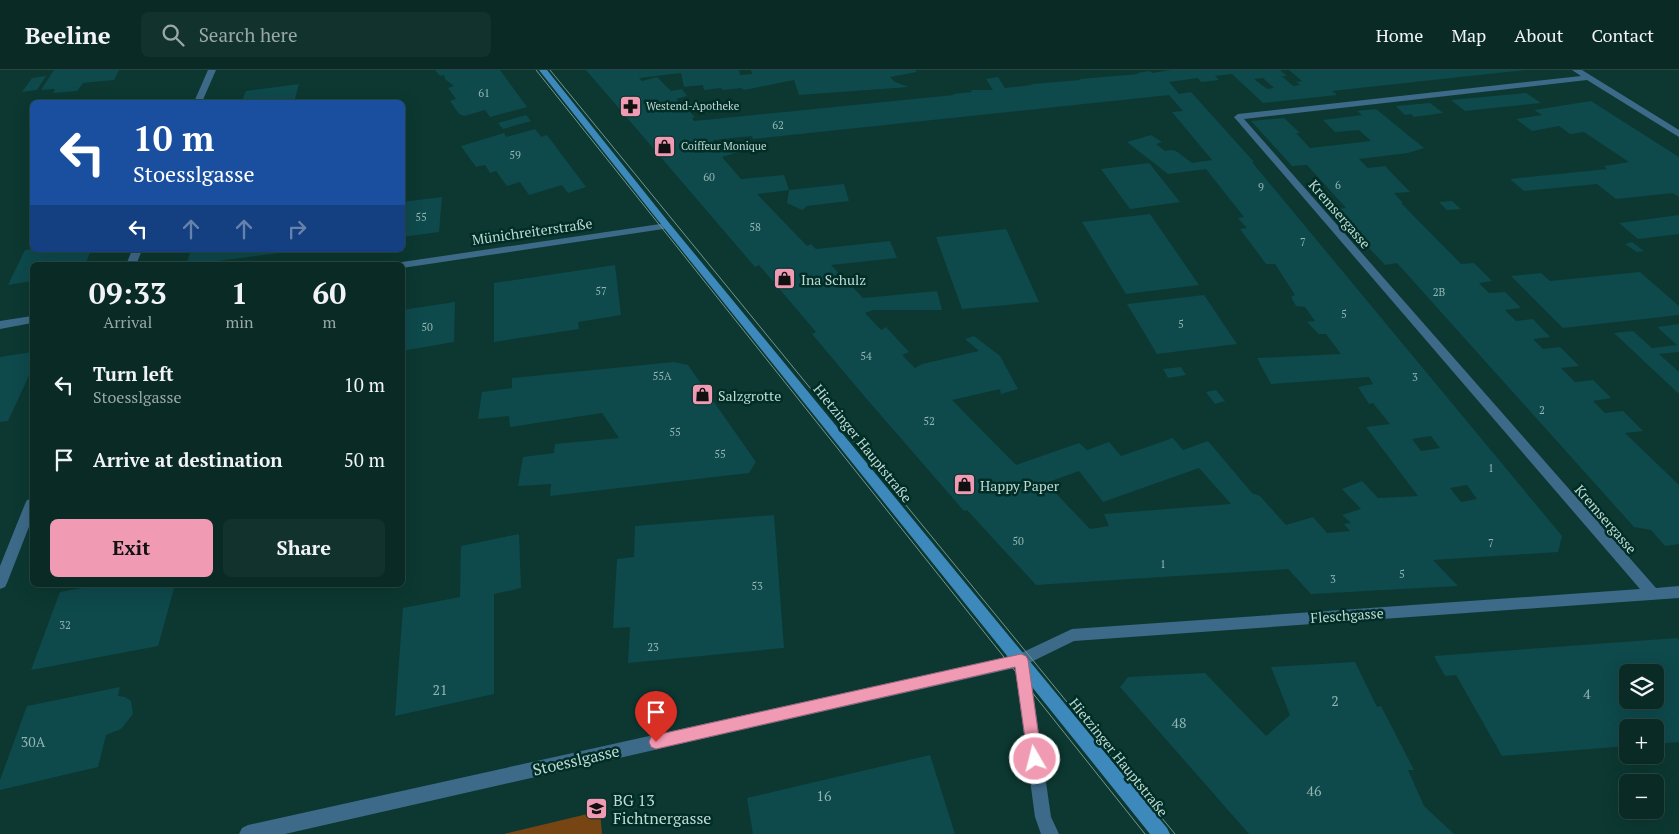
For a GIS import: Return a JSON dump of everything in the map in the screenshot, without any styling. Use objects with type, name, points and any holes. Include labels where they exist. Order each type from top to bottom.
[{"type":"main road","name":"Hietzinger Hauptstraße","points":[[543,70],[667,226],[1161,834]]},
{"type":"street","points":[[199,100],[212,70]]},
{"type":"street","points":[[1576,70],[1679,134]]},
{"type":"street","name":"Kremsergasse","points":[[1588,78],[1238,117],[1653,594]]},
{"type":"street","name":"Münichreiterstraße","points":[[405,265],[667,226]]},
{"type":"street","points":[[0,325],[30,320]]},
{"type":"street","points":[[0,583],[30,509]]},
{"type":"street","name":"Fleschgasse","points":[[1021,660],[1072,635],[1679,592]]},
{"type":"street","points":[[1021,660],[1043,817],[1050,834]]},
{"type":"street","name":"Stoesslgasse","points":[[248,834],[1021,660]]},
{"type":"shaded area","points":[[600,811],[602,834],[504,834]]},
{"type":"building","points":[[54,70],[119,70],[114,80],[83,83],[77,91],[53,93],[55,89],[41,90]]},
{"type":"building","points":[[435,70],[500,70],[527,107],[490,117],[485,110],[464,116],[459,114],[450,101],[456,99],[448,88],[454,86],[445,79],[444,75],[440,76]]},
{"type":"building","points":[[586,70],[739,70],[740,75],[752,74],[751,70],[915,70],[917,72],[890,77],[895,82],[909,87],[799,95],[794,80],[744,90],[741,88],[723,90],[721,88],[704,90],[703,85],[684,87],[681,73],[639,78],[642,81],[657,77],[671,91],[682,89],[687,96],[676,99],[695,117],[692,118],[694,121],[954,95],[972,92],[971,90],[993,90],[986,79],[998,77],[1005,88],[1139,74],[1137,73],[1150,71],[1152,73],[1171,70],[1280,70],[1287,76],[1282,76],[1293,86],[1300,85],[1296,82],[1302,81],[1289,70],[1525,70],[1332,91],[1337,95],[1263,103],[1232,74],[1215,76],[1219,80],[1201,82],[1198,78],[1169,82],[1179,94],[1191,92],[1254,162],[1252,162],[1562,536],[1558,552],[1433,560],[1458,586],[1311,594],[1288,569],[1036,585],[967,510],[964,511],[812,334],[816,332],[759,265],[755,267]],"holes":[[[1263,78],[1274,88],[1267,89],[1254,79]],[[1169,95],[1183,111],[1172,112],[1212,160],[1192,163],[1176,151],[1165,151],[1156,144],[1162,142],[1151,135],[1127,142],[1168,174],[1206,169],[1244,217],[1238,218],[1247,228],[1240,229],[1266,264],[1275,264],[1295,295],[1291,297],[1296,306],[1305,307],[1315,321],[1307,322],[1319,334],[1326,334],[1341,354],[1257,358],[1271,384],[1369,377],[1373,384],[1358,387],[1369,404],[1373,403],[1390,424],[1366,427],[1418,496],[1378,498],[1362,481],[1342,489],[1361,509],[1342,515],[1351,523],[1344,524],[1350,531],[1327,533],[1313,517],[1286,525],[1260,496],[1252,493],[1208,441],[1183,450],[1173,438],[1121,456],[1109,442],[1087,450],[1079,443],[1016,465],[952,400],[1000,389],[1001,394],[1018,389],[1000,356],[974,336],[965,339],[979,351],[922,364],[915,368],[902,355],[909,352],[886,327],[881,330],[865,313],[873,310],[942,310],[937,291],[863,298],[831,265],[897,258],[890,241],[816,249],[811,244],[807,246],[757,194],[789,190],[784,175],[741,179],[722,157],[742,151],[734,142],[714,143],[713,140],[752,136],[753,139]],[[1431,436],[1440,448],[1421,451],[1412,439]],[[1199,468],[1231,504],[1104,514],[1109,526],[1090,529],[1046,483],[1079,471],[1103,502]],[[1467,485],[1477,499],[1461,502],[1450,488]]]},
{"type":"building","points":[[46,76],[37,90],[22,92],[32,78]]},
{"type":"building","points":[[299,84],[295,100],[242,100],[246,91]]},
{"type":"building","points":[[1526,93],[1541,103],[1465,111],[1451,100]]},
{"type":"building","points":[[1591,101],[1679,157],[1679,197],[1673,193],[1616,199],[1597,184],[1524,191],[1510,179],[1607,169],[1604,166],[1629,162],[1584,132],[1570,134],[1559,126],[1532,131],[1516,119],[1542,115],[1534,110]]},
{"type":"building","points":[[1430,103],[1443,113],[1414,117],[1411,114],[1405,115],[1396,106]]},
{"type":"building","points":[[1376,109],[1424,148],[1408,153],[1359,159],[1368,168],[1385,166],[1410,192],[1394,193],[1403,203],[1401,203],[1461,264],[1474,263],[1492,281],[1479,283],[1489,293],[1505,292],[1521,308],[1505,310],[1516,321],[1533,319],[1550,337],[1533,339],[1543,349],[1560,347],[1579,366],[1561,368],[1575,382],[1593,380],[1611,398],[1593,401],[1605,413],[1623,411],[1643,431],[1625,433],[1679,485],[1679,544],[1665,546],[1651,530],[1634,527],[1397,263],[1385,265],[1333,209],[1346,208],[1307,165],[1292,166],[1251,121],[1284,118],[1300,133],[1296,133],[1310,148],[1371,141],[1359,130],[1335,132],[1323,120],[1362,115],[1357,111]]},
{"type":"building","points":[[526,115],[531,121],[503,129],[498,123]]},
{"type":"building","points":[[535,129],[541,137],[547,135],[586,187],[568,193],[562,185],[529,195],[520,182],[507,186],[496,171],[490,173],[485,165],[476,167],[461,146],[504,133],[506,137]]},
{"type":"building","points":[[1149,163],[1180,202],[1130,209],[1101,169]]},
{"type":"building","points":[[844,184],[849,201],[807,206],[802,210],[787,203],[789,190]]},
{"type":"building","points":[[442,197],[439,232],[405,237],[405,202]]},
{"type":"building","points":[[1452,201],[1461,209],[1447,210],[1439,202]]},
{"type":"building","points":[[1150,214],[1199,285],[1126,294],[1082,222]]},
{"type":"building","points":[[1679,215],[1679,234],[1638,239],[1619,223]]},
{"type":"building","points":[[1006,229],[1039,302],[962,309],[936,237]]},
{"type":"building","points":[[1632,242],[1644,251],[1637,252],[1625,244]]},
{"type":"building","points":[[30,249],[30,252],[90,252],[86,262],[30,262],[30,281],[8,285],[25,250]]},
{"type":"building","points":[[190,252],[286,252],[209,262],[187,262]]},
{"type":"building","points":[[615,265],[621,315],[578,322],[579,329],[494,342],[494,283]]},
{"type":"building","points":[[1640,272],[1679,306],[1679,315],[1563,328],[1511,276],[1541,273],[1550,281]]},
{"type":"building","points":[[1204,295],[1237,344],[1157,354],[1127,304]]},
{"type":"building","points":[[455,302],[454,342],[405,350],[405,310]]},
{"type":"building","points":[[1679,324],[1679,352],[1659,354],[1679,372],[1679,394],[1614,333],[1633,331],[1652,348],[1677,345],[1657,327]]},
{"type":"building","points":[[30,352],[30,373],[8,421],[0,422],[0,357]]},
{"type":"building","points":[[674,362],[688,365],[756,462],[749,473],[550,496],[551,484],[518,486],[523,457],[554,453],[555,444],[619,438],[602,413],[510,427],[509,416],[478,419],[482,392],[512,388],[512,378]]},
{"type":"building","points":[[1181,367],[1186,375],[1168,378],[1163,369]]},
{"type":"building","points":[[1216,390],[1225,401],[1215,404],[1206,392]]},
{"type":"building","points":[[774,515],[784,648],[628,663],[630,627],[613,628],[617,559],[634,557],[635,526]]},
{"type":"building","points":[[519,534],[521,588],[494,594],[494,694],[395,716],[403,608],[460,597],[461,546]]},
{"type":"building","points":[[88,587],[174,587],[158,646],[31,670],[60,592]]},
{"type":"building","points":[[1677,638],[1679,640],[1679,742],[1664,743],[1664,719],[1619,719],[1619,747],[1502,756],[1456,675],[1445,676],[1434,656]]},
{"type":"building","points":[[1355,662],[1377,707],[1381,706],[1414,770],[1408,770],[1424,806],[1454,834],[1249,834],[1120,687],[1128,677],[1205,673],[1266,736],[1290,715],[1271,667]]},
{"type":"building","points":[[120,687],[118,696],[125,697],[131,701],[133,714],[121,729],[106,735],[98,767],[0,790],[0,780],[27,706]]},
{"type":"building","points":[[930,755],[955,834],[753,834],[747,798]]},
{"type":"tram line","points":[[536,70],[1145,834]]},
{"type":"tram line","points":[[550,70],[1175,834]]},
{"type":"place","name":"Westend-Apotheke","points":[[630,106]]},
{"type":"place","name":"Coiffeur Monique","points":[[665,146]]},
{"type":"place","name":"Ina Schulz","points":[[785,279]]},
{"type":"place","name":"Salzgrotte","points":[[702,395]]},
{"type":"place","name":"Happy Paper","points":[[964,485]]},
{"type":"place","name":"BG 13 Fichtnergasse","points":[[597,809]]},
{"type":"route","points":[[656,742],[1021,660],[1035,759]]}]
